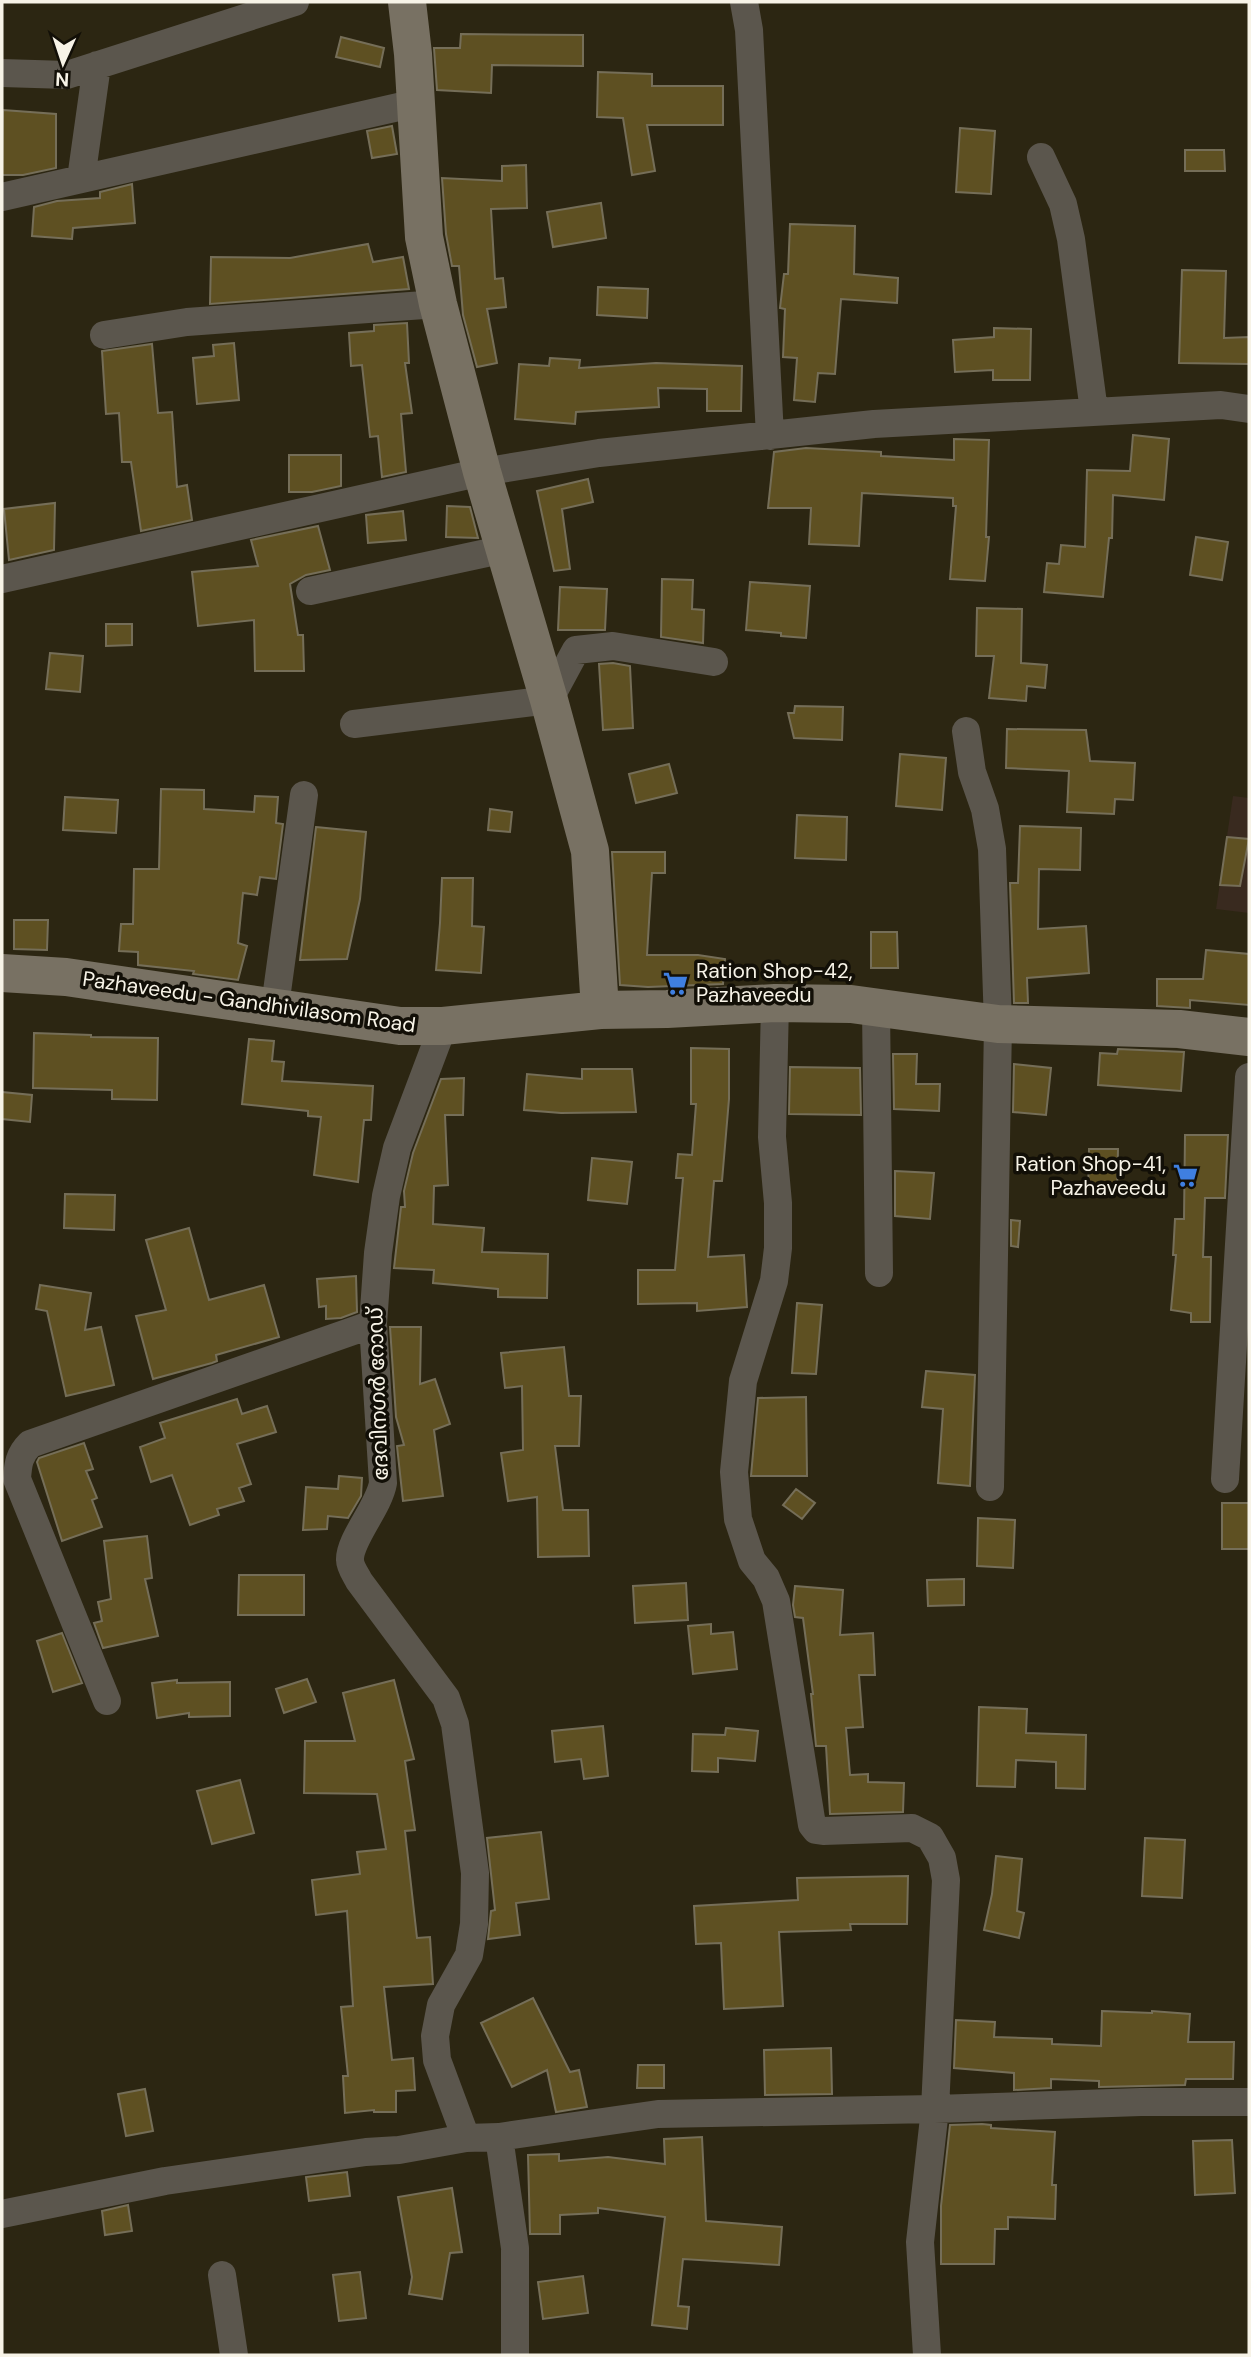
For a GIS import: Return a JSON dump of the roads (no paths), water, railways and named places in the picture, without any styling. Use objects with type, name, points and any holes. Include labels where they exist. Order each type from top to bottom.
[{"type":"street","points":[[2,73],[67,75],[295,2]]},
{"type":"street","points":[[407,2],[424,237],[438,304],[482,472],[590,850],[600,1010]]},
{"type":"street","points":[[744,2],[749,30],[769,436]]},
{"type":"street","points":[[81,179],[97,65]]},
{"type":"street","points":[[2,197],[416,103]]},
{"type":"street","points":[[1041,157],[1063,204],[1071,239],[1094,411]]},
{"type":"street","points":[[104,335],[187,322],[438,304]]},
{"type":"street","points":[[2,579],[482,472],[599,453],[874,424],[1221,405],[1249,409]]},
{"type":"street","points":[[310,591],[505,548]]},
{"type":"street","points":[[549,700],[576,650],[613,646],[714,662]]},
{"type":"street","points":[[354,724],[549,700]]},
{"type":"street","points":[[965,731],[972,772],[985,809],[992,849],[998,1024],[990,1487]]},
{"type":"street","points":[[275,1006],[304,795]]},
{"type":"street","name":"Pazhaveedu - Gandhivilasom Road","points":[[2,973],[66,977],[400,1026],[443,1026],[600,1010],[775,1003],[852,1004],[998,1024],[1179,1029],[1249,1037]]},
{"type":"street","points":[[775,1003],[772,1137],[778,1203],[778,1248],[774,1281],[743,1381],[734,1472],[738,1519],[752,1561],[766,1578],[776,1601],[812,1825],[816,1830],[824,1831],[912,1828],[930,1837],[942,1858],[946,1880],[935,2109],[920,2242],[927,2355]]},
{"type":"street","points":[[876,1007],[879,1273]]},
{"type":"street","name":"ദേവിനഗർ റോഡ്","points":[[443,1026],[397,1148],[384,1207],[373,1324],[383,1483],[381,1497],[354,1546],[350,1560],[359,1581],[446,1698],[455,1724],[475,1872],[474,1924],[469,1955],[441,2005],[435,2036],[437,2060],[466,2138]]},
{"type":"street","points":[[1225,1479],[1247,1149],[1249,1077]]},
{"type":"street","points":[[107,1701],[10,1463],[30,1444],[373,1324]]},
{"type":"street","points":[[2,2214],[165,2180],[658,2114],[1141,2102],[1249,2102]]},
{"type":"street","points":[[499,2137],[515,2248],[515,2355]]},
{"type":"street","points":[[222,2276],[234,2355]]},
{"type":"place","name":"Ration Shop-42, Pazhaveedu","points":[[676,983]]},
{"type":"place","name":"Ration Shop-41, Pazhaveedu","points":[[1186,1176]]}]
